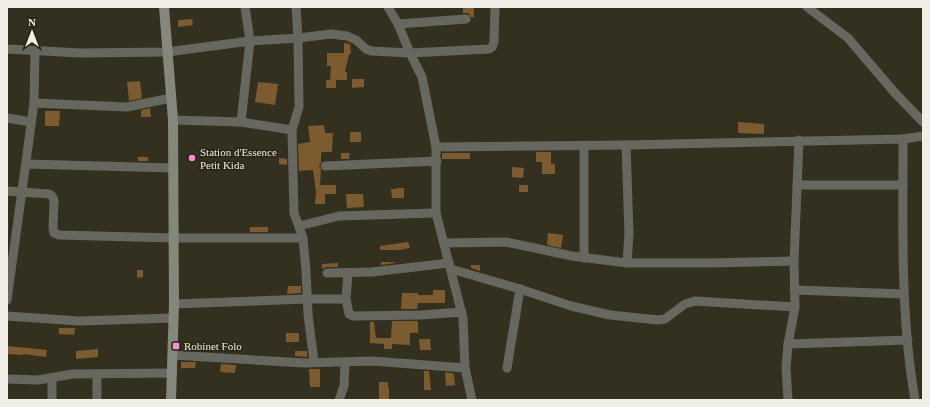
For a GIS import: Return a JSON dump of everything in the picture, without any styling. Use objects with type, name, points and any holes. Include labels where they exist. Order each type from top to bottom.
[{"type":"street","points":[[164,7],[173,120],[174,304],[171,400]]},
{"type":"street","points":[[240,122],[250,41],[245,7]]},
{"type":"street","points":[[296,7],[299,107],[292,130],[294,212],[303,238],[307,299],[314,362]]},
{"type":"street","points":[[388,7],[398,24],[422,77],[436,148],[436,213],[462,312],[465,368],[472,400]]},
{"type":"street","points":[[7,49],[80,53],[167,52],[250,41],[331,34],[347,36],[356,40],[366,49],[371,51],[410,53],[489,49],[492,47],[494,42],[494,7]]},
{"type":"street","points":[[807,7],[848,38],[923,122]]},
{"type":"street","points":[[398,24],[466,19]]},
{"type":"street","points":[[7,300],[34,103],[35,51]]},
{"type":"street","points":[[34,103],[127,107],[171,98]]},
{"type":"street","points":[[7,118],[31,122]]},
{"type":"street","points":[[173,120],[240,122],[292,130]]},
{"type":"street","points":[[436,148],[626,146],[902,138],[923,136]]},
{"type":"street","points":[[902,138],[904,294],[915,400]]},
{"type":"street","points":[[788,400],[786,368],[788,344],[795,307],[794,261],[799,140]]},
{"type":"street","points":[[584,146],[584,258]]},
{"type":"street","points":[[626,146],[629,234],[627,263]]},
{"type":"street","points":[[325,166],[437,161]]},
{"type":"street","points":[[26,164],[173,168]]},
{"type":"street","points":[[797,185],[903,185]]},
{"type":"street","points":[[7,191],[49,194],[52,196],[54,200],[53,229],[54,233],[59,235],[174,238],[303,238]]},
{"type":"street","points":[[299,226],[339,216],[436,213]]},
{"type":"street","points":[[444,243],[506,242],[584,258],[627,263],[794,261]]},
{"type":"street","points":[[327,273],[450,266],[571,306],[610,315],[658,320],[665,319],[685,304],[695,301],[795,307]]},
{"type":"street","points":[[348,273],[346,300],[348,312],[353,316],[421,315],[462,312]]},
{"type":"street","points":[[507,368],[520,289]]},
{"type":"street","points":[[794,290],[904,294]]},
{"type":"street","points":[[174,304],[307,299],[346,300]]},
{"type":"street","points":[[7,316],[79,321],[173,318]]},
{"type":"street","points":[[788,344],[908,340]]},
{"type":"street","points":[[172,355],[314,362],[372,361],[465,368]]},
{"type":"street","points":[[339,400],[344,386],[345,362]]},
{"type":"street","points":[[7,379],[38,380],[72,374],[172,373]]},
{"type":"street","points":[[97,374],[97,400]]},
{"type":"street","points":[[52,378],[52,400]]},
{"type":"building","points":[[463,7],[474,7],[474,17],[471,17],[468,13],[463,13]]},
{"type":"building","points":[[192,19],[193,25],[178,27],[178,20]]},
{"type":"building","points":[[344,43],[350,44],[351,54],[349,54],[345,72],[347,72],[347,80],[330,80],[331,66],[327,66],[327,53],[344,53]]},
{"type":"building","points":[[352,79],[364,79],[364,87],[352,88]]},
{"type":"building","points":[[326,80],[336,80],[336,88],[326,88]]},
{"type":"building","points":[[140,81],[143,98],[129,101],[127,82]]},
{"type":"building","points":[[258,82],[278,84],[275,105],[255,102]]},
{"type":"building","points":[[150,108],[151,117],[141,117],[141,110]]},
{"type":"building","points":[[45,111],[60,111],[59,126],[45,126]]},
{"type":"building","points":[[738,122],[764,124],[764,134],[738,133]]},
{"type":"building","points":[[324,125],[325,133],[333,133],[332,152],[322,152],[321,154],[321,162],[319,166],[321,170],[320,185],[336,185],[336,194],[325,194],[325,204],[315,204],[316,192],[313,170],[299,171],[298,144],[310,142],[308,126]]},
{"type":"building","points":[[350,132],[361,132],[361,142],[350,142]]},
{"type":"building","points":[[536,152],[551,152],[551,164],[555,164],[555,174],[542,174],[542,162],[536,162]]},
{"type":"building","points":[[341,153],[350,153],[349,159],[341,159]]},
{"type":"building","points":[[442,153],[470,153],[470,159],[442,159]]},
{"type":"building","points":[[138,157],[148,157],[148,161],[138,161]]},
{"type":"building","points":[[279,158],[287,159],[287,165],[279,164]]},
{"type":"building","points":[[512,167],[524,168],[523,178],[512,177]]},
{"type":"building","points":[[519,185],[528,185],[528,192],[519,192]]},
{"type":"building","points":[[404,188],[404,198],[392,198],[391,189]]},
{"type":"building","points":[[346,194],[363,194],[364,207],[347,208]]},
{"type":"building","points":[[250,227],[268,227],[268,232],[250,232]]},
{"type":"building","points":[[548,233],[563,235],[561,248],[547,245]]},
{"type":"building","points":[[408,242],[410,248],[399,250],[380,250],[380,246]]},
{"type":"building","points":[[381,262],[395,262],[395,263],[381,265]]},
{"type":"building","points":[[338,263],[338,267],[326,267],[322,269],[322,264]]},
{"type":"building","points":[[471,265],[480,265],[480,271],[471,268]]},
{"type":"building","points":[[137,270],[143,270],[143,277],[137,278]]},
{"type":"building","points":[[288,286],[301,286],[301,293],[287,294]]},
{"type":"building","points":[[433,290],[445,290],[445,303],[418,303],[417,309],[401,309],[402,293],[433,295]]},
{"type":"building","points":[[392,321],[418,321],[418,333],[410,333],[410,345],[392,344],[392,349],[384,349],[384,344],[370,343],[370,322],[374,322],[376,338],[391,338]]},
{"type":"building","points":[[59,328],[75,328],[74,335],[59,334]]},
{"type":"building","points":[[286,333],[299,333],[299,342],[286,342]]},
{"type":"building","points":[[419,339],[430,339],[431,350],[420,350]]},
{"type":"building","points":[[7,346],[47,350],[46,357],[23,354],[7,354]]},
{"type":"building","points":[[98,349],[98,357],[76,359],[76,351]]},
{"type":"building","points":[[295,351],[307,351],[307,357],[295,356]]},
{"type":"building","points":[[181,362],[196,362],[195,368],[181,368]]},
{"type":"building","points":[[221,364],[236,365],[235,373],[220,372]]},
{"type":"building","points":[[309,369],[320,369],[320,387],[310,387]]},
{"type":"building","points":[[424,371],[429,371],[431,390],[424,390]]},
{"type":"building","points":[[445,372],[454,374],[455,385],[446,386]]},
{"type":"building","points":[[379,382],[388,382],[389,400],[379,400]]},
{"type":"place","name":"Station d'Essence Petit Kida","points":[[192,158]]},
{"type":"place","name":"Robinet Folo","points":[[176,346]]}]
